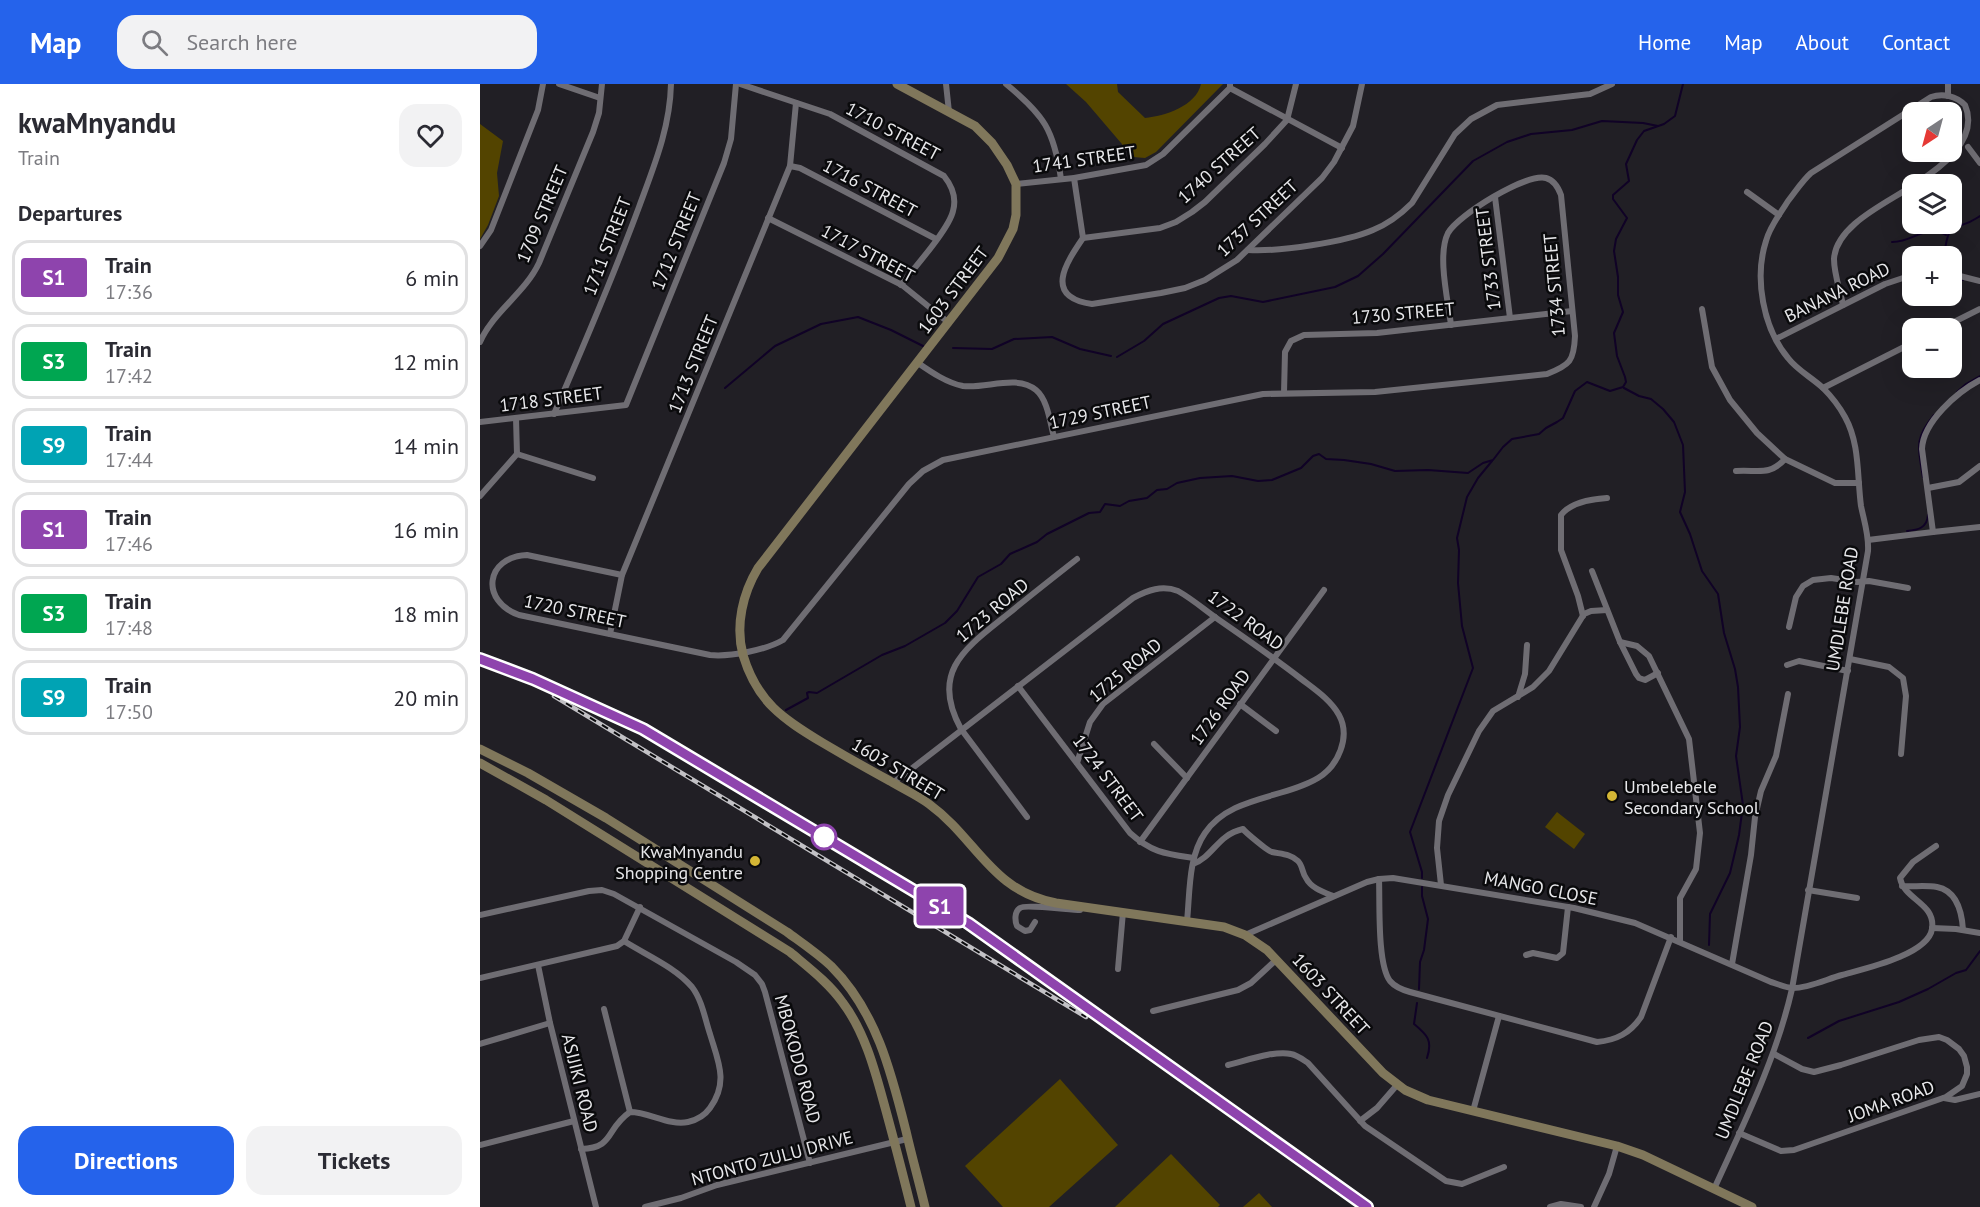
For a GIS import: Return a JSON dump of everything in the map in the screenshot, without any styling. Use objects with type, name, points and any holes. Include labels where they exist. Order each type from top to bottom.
[{"type":"street","points":[[480,246],[491,230],[534,120],[542,97],[543,84]]},
{"type":"street","points":[[560,84],[600,98]]},
{"type":"street","name":"1709 STREET","points":[[480,342],[488,328],[530,279],[539,263],[593,132],[599,112],[602,84]]},
{"type":"street","name":"1711 STREET","points":[[554,414],[615,273],[662,143],[671,104],[671,84]]},
{"type":"street","name":"1710 STREET","points":[[738,84],[830,114],[944,176],[951,186],[955,200],[953,212],[947,224],[901,285]]},
{"type":"street","name":"1712 STREET","points":[[626,405],[724,163],[738,84]]},
{"type":"street","name":"1603 STREET","points":[[897,84],[975,126],[992,142],[1016,184],[1016,215],[1007,242],[998,258],[755,573],[742,607],[740,637],[748,670],[759,690],[790,724],[917,796],[937,811],[992,868],[1018,891],[1043,900],[1224,927],[1245,935],[1268,950],[1383,1073],[1397,1085],[1428,1100],[1617,1146],[1643,1155],[1752,1207]]},
{"type":"street","points":[[946,84],[949,112]]},
{"type":"street","points":[[1006,84],[1040,115],[1054,145],[1061,179]]},
{"type":"street","name":"1740 STREET","points":[[1083,238],[1160,228],[1176,222],[1205,202],[1287,120],[1296,84]]},
{"type":"street","name":"1737 STREET","points":[[1083,238],[1067,262],[1062,278],[1063,287],[1067,292],[1083,303],[1092,304],[1185,288],[1222,271],[1248,250],[1322,178],[1334,162],[1353,126],[1362,84]]},
{"type":"street","points":[[1248,250],[1261,251],[1307,245],[1359,235],[1376,229],[1403,212],[1412,203],[1455,134],[1471,119],[1497,105],[1590,94],[1612,84]]},
{"type":"street","name":"UMDLEBE ROAD","points":[[1714,1189],[1774,1054],[1785,1021],[1850,659],[1868,540],[1852,433],[1844,415],[1823,388],[1786,357],[1776,339],[1766,313],[1761,264],[1768,235],[1804,179],[1955,84]]},
{"type":"street","points":[[1230,86],[1287,120],[1342,148]]},
{"type":"street","name":"1741 STREET","points":[[1016,184],[1074,178],[1140,167],[1154,162],[1230,86]]},
{"type":"street","points":[[1948,89],[1967,106],[1976,128]]},
{"type":"street","name":"1713 STREET","points":[[610,634],[622,575],[790,166],[796,103]]},
{"type":"street","points":[[1932,174],[1970,145],[1980,163]]},
{"type":"street","name":"1716 STREET","points":[[790,166],[800,168],[936,239]]},
{"type":"street","points":[[1074,178],[1083,238]]},
{"type":"street","name":"1734 STREET","points":[[1495,196],[1530,179],[1544,178],[1553,182],[1561,195],[1575,336],[1572,357],[1566,366],[1547,374]]},
{"type":"street","points":[[1747,192],[1779,215]]},
{"type":"street","points":[[1843,305],[1834,262],[1835,251],[1844,234],[1857,222],[1902,193]]},
{"type":"street","points":[[1451,324],[1444,264],[1448,234],[1462,218],[1495,196]]},
{"type":"street","name":"1733 STREET","points":[[1495,196],[1510,318]]},
{"type":"street","name":"1717 STREET","points":[[768,218],[901,285],[949,322]]},
{"type":"street","points":[[1962,276],[1980,281]]},
{"type":"street","name":"BANANA ROAD","points":[[1776,339],[1885,284],[1902,278]]},
{"type":"street","points":[[1702,309],[1712,366],[1730,400],[1757,433],[1785,459],[1835,483],[1859,483]]},
{"type":"street","points":[[1962,318],[1980,309]]},
{"type":"street","name":"1730 STREET","points":[[1284,393],[1285,352],[1291,341],[1304,335],[1377,333],[1572,311]]},
{"type":"street","points":[[1823,388],[1902,348]]},
{"type":"street","points":[[918,363],[945,379],[961,385],[1018,383],[1031,387],[1036,390],[1044,402],[1054,437]]},
{"type":"street","name":"1729 STREET","points":[[742,652],[774,645],[783,640],[909,484],[932,465],[953,457],[1252,396],[1284,393],[1375,392],[1547,374]]},
{"type":"street","points":[[1934,532],[1922,449],[1925,434],[1934,419],[1959,393],[1980,380]]},
{"type":"street","name":"1718 STREET","points":[[480,422],[626,405]]},
{"type":"street","points":[[480,495],[517,454],[516,418]]},
{"type":"street","points":[[517,454],[593,478]]},
{"type":"street","points":[[1736,471],[1758,472],[1773,469],[1785,459]]},
{"type":"street","points":[[1928,488],[1959,482],[1980,466]]},
{"type":"street","points":[[1583,616],[1578,596],[1560,550],[1561,515],[1562,512],[1590,499],[1607,498]]},
{"type":"street","points":[[1868,540],[1980,527]]},
{"type":"street","name":"1720 STREET","points":[[622,575],[527,555],[506,560],[498,567],[493,576],[492,585],[494,595],[509,612],[710,655],[719,656],[742,652]]},
{"type":"street","name":"1723 ROAD","points":[[1027,817],[954,716],[949,699],[950,679],[954,666],[970,644],[1077,559]]},
{"type":"street","points":[[1592,571],[1620,642],[1639,678],[1645,680],[1658,673]]},
{"type":"street","points":[[1790,627],[1796,597],[1807,583],[1830,578],[1869,581],[1908,588]]},
{"type":"street","name":"1722 ROAD","points":[[893,783],[1141,593],[1159,588],[1171,588],[1190,598],[1315,690],[1340,716],[1344,732],[1340,751],[1331,767],[1318,778],[1221,816],[1205,833],[1194,861],[1186,921]]},
{"type":"street","name":"1726 ROAD","points":[[1140,842],[1324,590]]},
{"type":"street","points":[[1441,885],[1437,848],[1438,833],[1448,795],[1463,761],[1488,717],[1493,711],[1533,687],[1550,671],[1583,616],[1590,611],[1607,610]]},
{"type":"street","name":"1725 ROAD","points":[[1077,763],[1090,722],[1103,704],[1215,617]]},
{"type":"street","points":[[1620,642],[1637,646],[1649,656],[1689,739],[1700,824],[1696,868],[1680,898],[1680,942]]},
{"type":"street","points":[[1518,697],[1525,674],[1527,645]]},
{"type":"street","points":[[1850,659],[1889,667],[1903,678],[1906,696],[1901,754]]},
{"type":"street","points":[[1787,665],[1805,662],[1848,670]]},
{"type":"street","name":"1724 STREET","points":[[1018,686],[1119,820],[1140,842],[1163,854],[1194,861]]},
{"type":"street","points":[[1732,964],[1751,855],[1755,817],[1761,791],[1778,751],[1788,694]]},
{"type":"street","points":[[1240,704],[1276,731]]},
{"type":"street","points":[[1154,744],[1187,778]]},
{"type":"street","points":[[480,749],[528,773],[606,818],[787,932],[831,966],[855,996],[879,1040],[886,1058],[925,1207]]},
{"type":"street","points":[[480,763],[546,800],[747,925],[790,952],[818,975],[844,1004],[867,1049],[895,1142],[911,1207]]},
{"type":"street","points":[[1194,861],[1202,860],[1222,838],[1233,831],[1243,829],[1266,850],[1286,854],[1298,861],[1311,885],[1334,896]]},
{"type":"street","points":[[1792,988],[1872,968],[1919,947],[1929,936],[1932,919],[1926,908],[1908,894],[1900,878],[1908,866],[1936,846]]},
{"type":"street","name":"MANGO CLOSE","points":[[1245,935],[1334,896],[1379,879],[1393,878],[1568,907],[1635,923],[1771,982],[1792,988]]},
{"type":"street","points":[[1379,879],[1382,945],[1386,971],[1394,985],[1410,992],[1598,1042],[1617,1038],[1635,1025],[1641,1017],[1671,938]]},
{"type":"street","points":[[1902,886],[1943,889],[1958,904],[1962,916],[1962,930]]},
{"type":"street","name":"MBOKODO ROAD","points":[[480,915],[602,890],[640,907],[747,968],[762,984],[810,1163]]},
{"type":"street","points":[[1809,890],[1857,898]]},
{"type":"street","points":[[1035,922],[1030,930],[1025,931],[1017,926],[1018,910],[1023,906],[1064,910],[1092,908]]},
{"type":"street","points":[[480,978],[610,949],[624,941],[640,907]]},
{"type":"street","points":[[1526,955],[1533,953],[1561,957],[1568,907]]},
{"type":"street","points":[[1118,969],[1123,912]]},
{"type":"street","points":[[1932,928],[1980,933]]},
{"type":"street","points":[[581,1149],[595,1149],[602,1145],[616,1123],[630,1112],[642,1112],[671,1122],[685,1123],[696,1120],[708,1111],[717,1099],[721,1086],[721,1072],[694,989],[674,971],[624,941]]},
{"type":"street","points":[[1153,1011],[1246,986],[1276,960]]},
{"type":"street","name":"ASIJIKI ROAD","points":[[538,964],[550,1023],[596,1207]]},
{"type":"street","points":[[604,1009],[630,1112]]},
{"type":"street","points":[[1473,1111],[1499,1016]]},
{"type":"street","points":[[480,1044],[550,1023]]},
{"type":"street","name":"JOMA ROAD","points":[[1739,1133],[1781,1151],[1794,1150],[1943,1098],[1962,1086],[1967,1074],[1964,1056],[1959,1049],[1939,1037],[1919,1040],[1814,1072],[1802,1069],[1774,1054]]},
{"type":"street","points":[[1228,1065],[1280,1053],[1298,1056],[1308,1063],[1359,1121],[1371,1131],[1452,1183],[1468,1183],[1504,1167]]},
{"type":"street","points":[[1359,1121],[1377,1108],[1397,1085]]},
{"type":"street","points":[[1943,1098],[1955,1100],[1980,1094]]},
{"type":"street","points":[[480,1145],[574,1121]]},
{"type":"street","name":"NTONTO ZULU DRIVE","points":[[645,1207],[671,1204],[717,1185],[908,1138]]},
{"type":"street","points":[[1594,1207],[1609,1174],[1617,1146]]},
{"type":"street","points":[[1550,1207],[1561,1204],[1581,1207]]},
{"type":"shaded area","points":[[1066,84],[1117,84],[1118,92],[1145,118],[1179,109],[1193,98],[1201,84],[1223,84],[1156,152],[1145,158],[1133,157],[1086,102]]},
{"type":"shaded area","points":[[480,124],[503,141],[497,173],[499,196],[480,239]]},
{"type":"shaded area","points":[[1557,812],[1585,834],[1574,849],[1545,827]]},
{"type":"shaded area","points":[[1060,1079],[1118,1145],[1049,1207],[1003,1207],[965,1166]]},
{"type":"shaded area","points":[[1171,1154],[1220,1205],[1218,1207],[1115,1207]]},
{"type":"shaded area","points":[[1259,1193],[1272,1207],[1243,1207]]},
{"type":"waterway","points":[[786,710],[808,698],[807,693],[817,693],[882,655],[905,646],[945,623],[957,611],[978,577],[1001,564],[1010,554],[1037,542],[1047,534],[1089,513],[1100,512],[1105,504],[1120,506],[1129,501],[1147,498],[1157,490],[1200,478],[1232,476],[1258,481],[1272,480],[1301,468],[1313,456],[1319,454],[1326,459],[1371,464],[1395,471],[1428,470],[1468,473],[1483,463],[1493,460],[1512,439],[1539,434],[1563,418],[1575,391],[1587,382],[1610,391],[1623,387],[1626,382],[1617,356],[1614,333],[1623,312],[1618,295],[1614,251],[1616,239],[1627,218],[1613,199],[1613,195],[1629,181],[1626,164],[1637,140],[1644,131],[1664,124],[1675,116],[1683,84]]},
{"type":"waterway","points":[[1117,357],[1144,341],[1163,324],[1219,298],[1231,296],[1263,302],[1335,287],[1358,276],[1383,254],[1473,161],[1507,142],[1531,134],[1572,130],[1602,121],[1658,126]]},
{"type":"waterway","points":[[1946,246],[1948,235],[1954,228],[1980,216]]},
{"type":"waterway","points":[[1892,242],[1932,231],[1946,235]]},
{"type":"waterway","points":[[725,388],[775,346],[821,324],[858,317],[923,346]]},
{"type":"waterway","points":[[953,348],[992,349],[1014,339],[1052,337],[1080,349],[1111,356]]},
{"type":"waterway","points":[[1957,392],[1980,376]]},
{"type":"waterway","points":[[1624,388],[1651,399],[1663,409],[1674,422],[1683,445],[1685,492],[1680,512],[1702,571],[1718,594],[1724,633],[1738,687],[1740,727],[1736,756],[1743,805],[1730,873],[1710,914],[1709,945]]},
{"type":"waterway","points":[[1923,477],[1920,438],[1934,415]]},
{"type":"waterway","points":[[1422,878],[1410,832],[1473,668],[1462,626],[1457,538],[1467,497],[1478,478],[1492,461]]},
{"type":"waterway","points":[[1907,531],[1921,528],[1926,523],[1928,515]]},
{"type":"waterway","points":[[1419,989],[1420,962],[1428,919],[1422,887]]},
{"type":"waterway","points":[[1808,1038],[1839,1021],[1899,1002],[1966,970],[1980,951]]},
{"type":"waterway","points":[[1417,1003],[1414,1024],[1428,1038],[1427,1058]]},
{"type":"railway","points":[[480,659],[533,679],[643,729],[968,923],[1367,1207]]},
{"type":"railway","points":[[554,696],[1086,1017]]},
{"type":"train","name":"S1","points":[[480,659],[533,679],[643,729],[968,923],[1367,1207]]},
{"type":"place","name":"Umbelebele Secondary School","points":[[1612,796]]},
{"type":"place","name":"KwaMnyandu Shopping Centre","points":[[755,861]]}]
